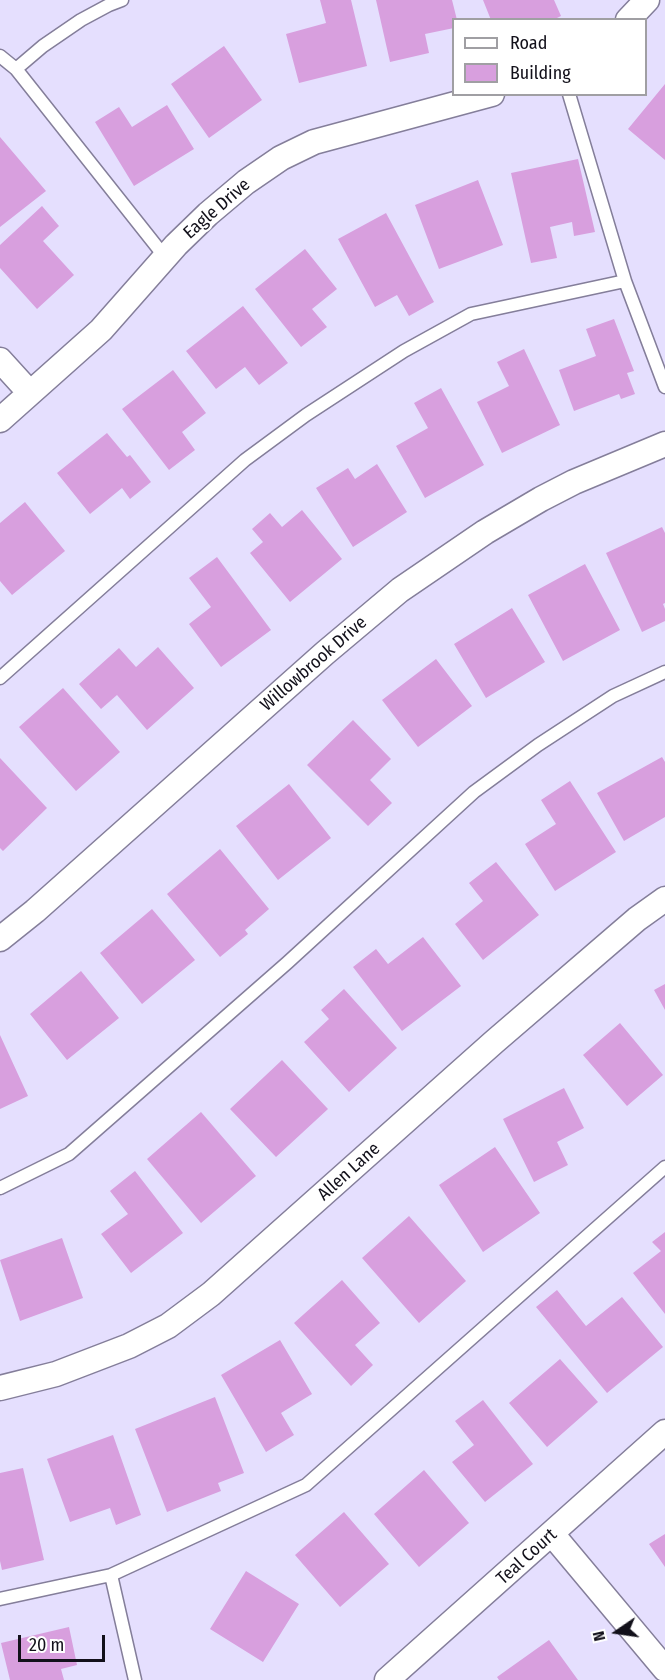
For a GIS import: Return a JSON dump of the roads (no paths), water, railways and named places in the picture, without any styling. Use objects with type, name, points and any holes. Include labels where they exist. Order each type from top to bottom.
[{"type":"street","points":[[630,18],[647,0]]},
{"type":"street","name":"Eagle Drive","points":[[0,420],[101,330],[165,257],[208,214],[246,182],[289,154],[314,142],[485,96]]},
{"type":"street","points":[[0,360],[30,393]]},
{"type":"street","name":"Willowbrook Drive","points":[[0,939],[35,911],[325,652],[400,590],[485,532],[541,499],[574,482],[665,444]]},
{"type":"street","name":"Allen Lane","points":[[0,1388],[56,1374],[129,1346],[168,1326],[211,1294],[494,1042],[637,919],[665,898]]},
{"type":"street","name":"Teal Court","points":[[387,1680],[665,1432]]},
{"type":"street","points":[[552,1534],[665,1669]]},
{"type":"lane","points":[[16,69],[43,46],[81,21],[122,0]]},
{"type":"lane","points":[[0,56],[16,69],[165,257]]},
{"type":"lane","points":[[570,96],[625,281],[665,387]]},
{"type":"lane","points":[[0,678],[245,460],[306,415],[404,351],[471,314],[625,281]]},
{"type":"lane","points":[[0,1188],[69,1154],[286,963],[474,792],[538,745],[614,696],[665,672]]},
{"type":"lane","points":[[0,1599],[111,1575],[306,1485],[665,1167]]},
{"type":"lane","points":[[111,1575],[135,1680]]}]
